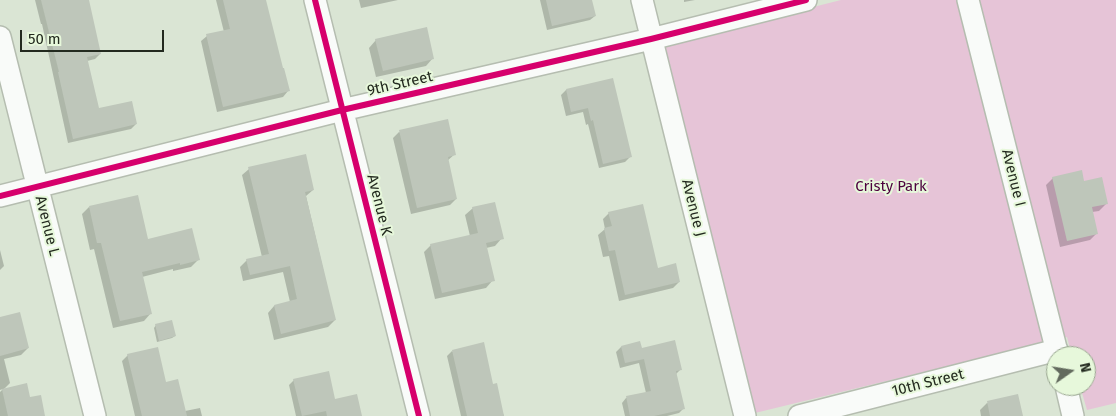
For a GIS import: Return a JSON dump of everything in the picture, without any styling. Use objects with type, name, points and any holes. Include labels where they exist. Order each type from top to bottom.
[{"type":"street","name":"Avenue K","points":[[315,0],[419,416]]},
{"type":"street","name":"Avenue J","points":[[642,0],[745,416]]},
{"type":"street","name":"9th Street","points":[[0,196],[342,110],[651,39],[806,0]]},
{"type":"street","name":"Avenue I","points":[[968,0],[1056,346]]},
{"type":"street","name":"Avenue L","points":[[0,37],[94,416]]},
{"type":"street","name":"10th Street","points":[[799,416],[1046,356]]},
{"type":"street","points":[[1068,396],[1073,416]]},
{"type":"green space","name":"Cristy Park","points":[[841,0],[1116,0],[1116,403],[1087,410],[1083,396],[1096,396],[1096,346],[1069,346],[1067,337],[755,413],[663,45]]},
{"type":"building","points":[[41,0],[89,0],[101,54],[87,57],[99,108],[132,101],[137,124],[73,139]]},
{"type":"building","points":[[223,0],[266,0],[290,91],[223,107],[206,34],[230,29]]},
{"type":"building","points":[[546,0],[592,0],[596,16],[552,26]]},
{"type":"building","points":[[427,27],[434,59],[383,71],[375,39]]},
{"type":"building","points":[[613,78],[632,157],[603,164],[593,120],[591,121],[588,108],[571,112],[566,89]]},
{"type":"building","points":[[448,119],[456,155],[448,157],[457,199],[417,208],[399,130]]},
{"type":"building","points":[[306,154],[314,190],[305,192],[336,320],[281,334],[274,305],[297,299],[290,266],[250,275],[246,259],[269,254],[248,167]]},
{"type":"building","points":[[1082,170],[1084,181],[1102,177],[1108,204],[1092,207],[1098,234],[1067,241],[1052,177]]},
{"type":"building","points":[[138,195],[148,239],[192,228],[200,260],[142,272],[152,314],[120,321],[101,243],[97,243],[89,206]]},
{"type":"building","points":[[495,202],[504,239],[486,243],[495,281],[442,293],[430,244],[478,233],[472,207]]},
{"type":"building","points":[[643,204],[658,268],[676,263],[680,282],[625,295],[615,250],[609,251],[604,228],[612,226],[608,212]]},
{"type":"building","points":[[20,312],[29,348],[0,356],[0,317]]},
{"type":"building","points":[[172,320],[176,336],[159,341],[155,324]]},
{"type":"building","points":[[675,340],[682,370],[676,371],[685,409],[654,416],[630,416],[626,396],[651,391],[644,359],[625,363],[621,346],[640,341],[642,348]]},
{"type":"building","points":[[484,342],[493,384],[497,383],[504,416],[467,416],[452,350]]},
{"type":"building","points":[[158,347],[166,382],[178,379],[187,416],[142,416],[127,354]]},
{"type":"building","points":[[329,371],[335,399],[357,394],[362,416],[327,416],[326,411],[302,416],[293,379]]},
{"type":"building","points":[[27,383],[30,397],[41,395],[45,416],[8,416],[2,389]]},
{"type":"building","points":[[1018,394],[1023,416],[990,416],[987,401]]},
{"type":"cycle path","points":[[315,0],[419,416]]},
{"type":"cycle path","points":[[0,196],[342,110],[651,39],[806,0]]}]
